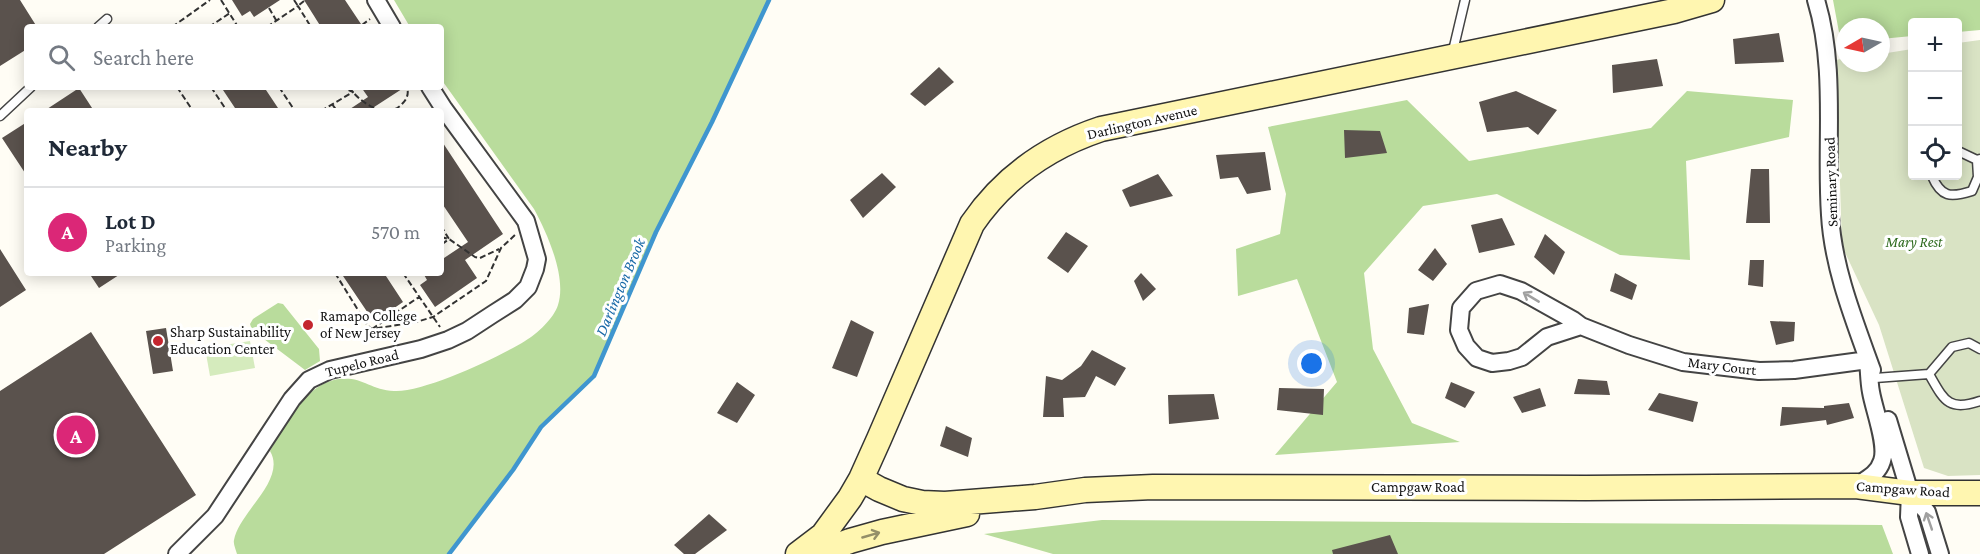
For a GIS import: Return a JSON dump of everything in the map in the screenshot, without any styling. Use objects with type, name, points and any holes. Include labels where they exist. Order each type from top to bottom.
[{"type":"main road","name":"Darlington Avenue","points":[[798,554],[823,535],[861,479],[972,224],[1003,185],[1029,164],[1077,137],[1101,129],[1674,11],[1712,0]]},
{"type":"main road","name":"Campgaw Road","points":[[861,479],[903,499],[945,504],[1035,497],[1085,490],[1153,487],[1856,486],[1910,493],[1980,493]]},
{"type":"main road","points":[[816,554],[882,532],[1035,497]]},
{"type":"street","points":[[376,0],[390,24]]},
{"type":"street","name":"Seminary Road","points":[[1816,0],[1822,19],[1827,55],[1830,216],[1836,260],[1910,493],[1909,518],[1920,554]]},
{"type":"street","name":"Tupelo Road","points":[[432,90],[444,108]]},
{"type":"street","name":"Tupelo Road","points":[[177,554],[215,516],[292,399],[309,380],[330,370],[421,349],[467,332],[514,300],[528,287],[536,270],[537,259],[529,229],[518,208],[444,109]]},
{"type":"street","name":"Mary Court","points":[[1581,326],[1547,337],[1522,357],[1492,363],[1477,358],[1466,346],[1460,330],[1461,308],[1476,291],[1500,284],[1521,291],[1581,326],[1629,345],[1683,362],[1760,371],[1794,370],[1868,360]]},
{"type":"street","name":"Seminary Road","points":[[1856,486],[1871,477],[1882,463],[1884,455],[1883,441],[1870,389],[1868,360]]},
{"type":"street","name":"Seminary Road","points":[[1910,493],[1927,512],[1940,554]]},
{"type":"lane","points":[[1451,57],[1465,0]]},
{"type":"lane","points":[[101,24],[106,19]]},
{"type":"lane","points":[[0,116],[28,90]]},
{"type":"lane","points":[[1934,180],[1937,188],[1945,194],[1959,195],[1972,191],[1978,177],[1979,160],[1962,153]]},
{"type":"lane","points":[[1875,378],[1929,374],[1952,346],[1969,343],[1980,349]]},
{"type":"lane","points":[[1929,374],[1945,400],[1963,407],[1980,401]]},
{"type":"path","points":[[176,24],[210,0]]},
{"type":"path","points":[[221,0],[236,24]]},
{"type":"path","points":[[294,0],[309,24]]},
{"type":"path","points":[[271,24],[304,1]]},
{"type":"path","points":[[268,8],[276,20]]},
{"type":"path","points":[[214,24],[230,13]]},
{"type":"path","points":[[179,90],[191,108]]},
{"type":"path","points":[[213,90],[225,108]]},
{"type":"path","points":[[281,90],[293,108]]},
{"type":"path","points":[[348,90],[369,105],[379,108]]},
{"type":"path","points":[[398,108],[403,103],[408,90]]},
{"type":"path","points":[[326,108],[352,92]]},
{"type":"path","points":[[332,104],[335,108]]},
{"type":"path","points":[[444,238],[480,258],[501,248],[515,235],[529,229]]},
{"type":"path","points":[[444,231],[449,239]]},
{"type":"path","points":[[444,243],[449,239]]},
{"type":"path","points":[[337,276],[372,329],[416,322],[433,317],[486,281],[501,248]]},
{"type":"path","points":[[405,276],[448,340]]},
{"type":"path","points":[[372,329],[419,297]]},
{"type":"green space","points":[[394,0],[769,0],[712,122],[656,232],[594,376],[541,427],[513,470],[449,554],[237,554],[234,542],[238,529],[267,485],[272,473],[274,462],[270,451],[294,412],[319,386],[338,379],[347,379],[394,391],[407,390],[441,380],[498,356],[530,338],[549,320],[558,305],[560,282],[558,269],[550,243],[534,209],[444,83],[444,24],[408,24]]},
{"type":"green space","points":[[1833,0],[1980,0],[1980,30],[1962,32],[1962,18],[1908,18],[1908,36],[1890,38],[1890,18],[1836,18]]},
{"type":"green space","name":"Mary Rest","points":[[1980,40],[1980,475],[1948,476],[1924,468],[1879,325],[1842,246],[1836,72],[1890,72],[1890,53],[1908,50],[1908,180],[1962,180],[1962,42]]},
{"type":"green space","points":[[1687,91],[1793,100],[1789,137],[1686,161],[1690,260],[1620,255],[1497,194],[1423,206],[1364,273],[1373,349],[1412,423],[1460,442],[1275,455],[1337,382],[1297,279],[1238,296],[1236,249],[1280,234],[1286,194],[1268,127],[1407,100],[1469,161],[1651,128]]},
{"type":"green space","points":[[278,303],[283,304],[319,349],[320,361],[305,370],[252,330],[250,324],[253,319]]},
{"type":"green space","points":[[250,341],[255,368],[210,376],[205,348]]},
{"type":"green space","points":[[1102,520],[1882,525],[1893,554],[1053,554],[984,534]]},
{"type":"building","points":[[0,0],[20,0],[35,24],[24,24],[24,51],[0,66]]},
{"type":"building","points":[[232,0],[280,0],[254,17],[250,11],[242,16]]},
{"type":"building","points":[[304,0],[345,0],[361,24],[319,24]]},
{"type":"building","points":[[1779,33],[1784,62],[1735,64],[1733,39]]},
{"type":"building","points":[[1657,59],[1663,86],[1613,93],[1612,65]]},
{"type":"building","points":[[939,67],[954,82],[925,106],[910,94]]},
{"type":"building","points":[[76,90],[80,90],[92,108],[49,108]]},
{"type":"building","points":[[223,90],[266,90],[278,108],[235,108]]},
{"type":"building","points":[[363,90],[400,90],[373,108],[352,108],[368,97]]},
{"type":"building","points":[[1516,91],[1557,110],[1538,135],[1528,127],[1487,132],[1479,102]]},
{"type":"building","points":[[24,124],[24,171],[2,138]]},
{"type":"building","points":[[1344,130],[1380,131],[1387,153],[1345,158]]},
{"type":"building","points":[[444,145],[503,234],[465,260],[477,278],[435,307],[420,285],[427,280],[425,276],[444,276],[444,258],[468,242],[444,206]]},
{"type":"building","points":[[1265,152],[1271,190],[1247,194],[1238,177],[1220,179],[1216,155]]},
{"type":"building","points":[[1751,169],[1769,169],[1770,223],[1746,223]]},
{"type":"building","points":[[882,173],[896,187],[863,218],[850,200]]},
{"type":"building","points":[[1158,174],[1173,196],[1130,207],[1122,190]]},
{"type":"building","points":[[1502,218],[1515,245],[1479,253],[1471,225]]},
{"type":"building","points":[[1066,232],[1088,246],[1068,273],[1047,258]]},
{"type":"building","points":[[1545,234],[1565,252],[1554,275],[1534,257]]},
{"type":"building","points":[[1435,248],[1447,264],[1433,281],[1418,270]]},
{"type":"building","points":[[0,249],[26,290],[0,307]]},
{"type":"building","points":[[1750,260],[1764,260],[1763,287],[1748,285]]},
{"type":"building","points":[[1141,273],[1156,289],[1143,301],[1134,281]]},
{"type":"building","points":[[1615,273],[1637,285],[1632,300],[1610,291]]},
{"type":"building","points":[[91,276],[117,276],[99,288]]},
{"type":"building","points":[[343,276],[386,276],[403,302],[374,322]]},
{"type":"building","points":[[1429,304],[1424,335],[1407,333],[1409,308]]},
{"type":"building","points":[[851,320],[874,332],[857,377],[832,368]]},
{"type":"building","points":[[1770,321],[1795,322],[1794,341],[1776,345]]},
{"type":"building","name":"Sharp Sustainability Education Center","points":[[166,328],[173,371],[153,374],[146,331]]},
{"type":"building","points":[[91,332],[196,495],[104,554],[0,554],[0,391]]},
{"type":"building","points":[[1092,350],[1126,368],[1115,386],[1096,376],[1085,397],[1063,398],[1064,417],[1043,417],[1046,376],[1062,380],[1081,366]]},
{"type":"building","points":[[1578,379],[1607,381],[1610,395],[1574,394]]},
{"type":"building","points":[[737,382],[755,395],[737,423],[717,413]]},
{"type":"building","points":[[1451,382],[1475,392],[1465,408],[1445,398]]},
{"type":"building","points":[[1279,388],[1324,389],[1323,415],[1277,410]]},
{"type":"building","points":[[1540,388],[1546,406],[1522,413],[1513,397]]},
{"type":"building","points":[[1659,393],[1698,402],[1693,422],[1648,410]]},
{"type":"building","points":[[1214,394],[1219,419],[1169,424],[1168,395]]},
{"type":"building","points":[[1849,403],[1854,418],[1827,425],[1826,420],[1780,426],[1782,407],[1824,408],[1824,406]]},
{"type":"building","points":[[946,426],[972,438],[968,457],[940,446]]},
{"type":"building","points":[[709,514],[727,530],[695,554],[684,554],[674,545]]},
{"type":"building","points":[[1390,535],[1398,554],[1333,554],[1332,550]]},
{"type":"waterway","name":"Darlington Brook","points":[[449,554],[513,470],[541,427],[594,376],[656,232],[712,122],[769,0]]},
{"type":"place","name":"Ramapo College of New Jersey","points":[[308,325]]},
{"type":"place","name":"Sharp Sustainability Education Center","points":[[158,341]]},
{"type":"place","name":"Lot D","points":[[76,435]]}]
